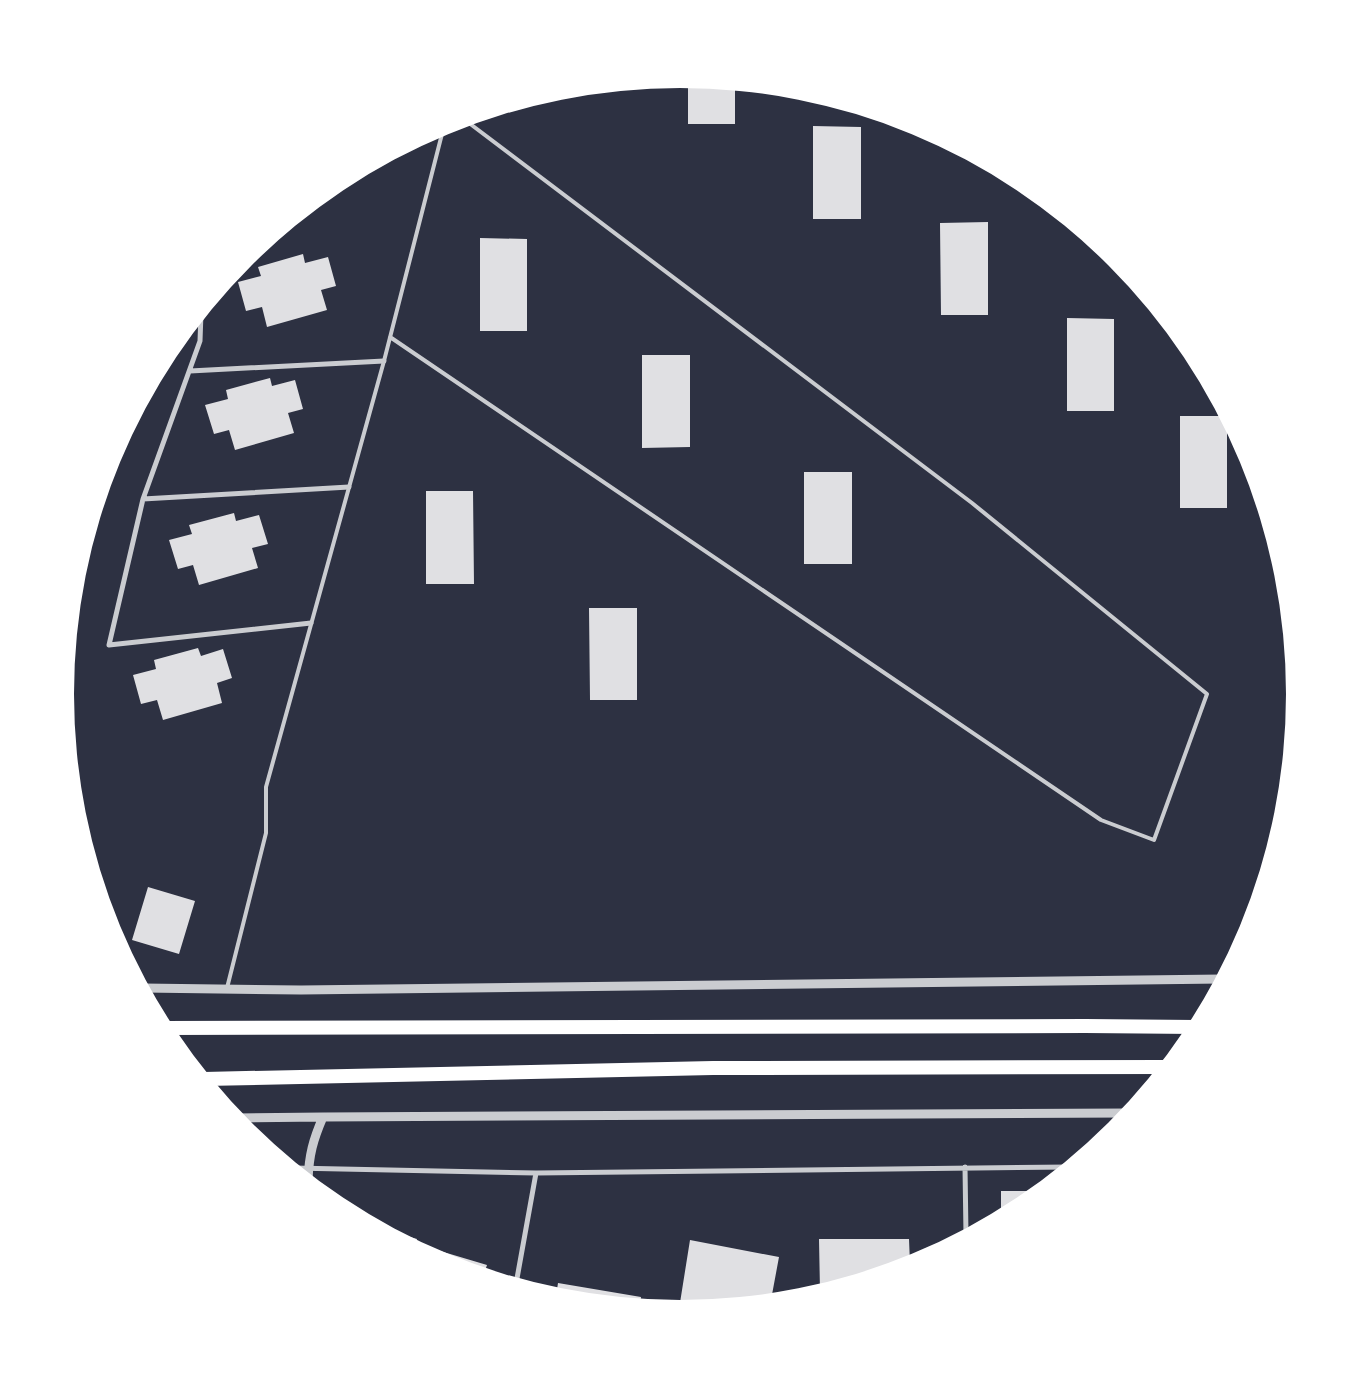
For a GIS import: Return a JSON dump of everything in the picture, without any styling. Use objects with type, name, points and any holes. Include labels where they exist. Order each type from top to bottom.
[{"type":"highway","points":[[174,1028],[1187,1027]]},
{"type":"highway","points":[[212,1079],[713,1068],[1158,1067]]},
{"type":"street","points":[[201,323],[200,341],[143,499],[109,645],[311,623]]},
{"type":"street","points":[[190,370],[384,361]]},
{"type":"street","points":[[143,499],[349,487]]},
{"type":"street","points":[[150,988],[301,990],[1215,979]]},
{"type":"street","points":[[246,1118],[1118,1113]]},
{"type":"street","points":[[308,1173],[313,1139],[323,1116]]},
{"type":"street","points":[[302,1167],[536,1173],[1060,1166]]},
{"type":"street","points":[[965,1167],[966,1228]]},
{"type":"street","points":[[517,1278],[536,1173]]},
{"type":"lane","points":[[390,338],[1101,820],[1154,840],[1207,694],[972,503],[472,125]]},
{"type":"lane","points":[[226,989],[266,833],[266,787],[384,361],[441,137]]},
{"type":"building","points":[[688,88],[735,91],[735,124],[688,124]]},
{"type":"building","points":[[813,126],[861,127],[861,219],[813,219]]},
{"type":"building","points":[[988,222],[988,315],[941,315],[940,223]]},
{"type":"building","points":[[480,238],[527,239],[527,331],[480,331]]},
{"type":"building","points":[[303,254],[305,263],[328,257],[336,286],[321,290],[327,310],[267,327],[262,307],[246,311],[238,282],[261,276],[258,267]]},
{"type":"building","points":[[1067,318],[1114,319],[1114,411],[1067,411]]},
{"type":"building","points":[[642,355],[690,355],[690,447],[642,448]]},
{"type":"building","points":[[270,378],[272,386],[295,380],[303,409],[288,413],[294,433],[235,450],[229,430],[214,434],[205,405],[228,399],[226,390]]},
{"type":"building","points":[[1180,416],[1219,416],[1227,433],[1227,508],[1180,508]]},
{"type":"building","points":[[804,472],[852,472],[852,564],[804,564]]},
{"type":"building","points":[[426,491],[473,491],[474,584],[426,584]]},
{"type":"building","points":[[234,513],[236,521],[259,515],[268,544],[252,548],[258,568],[199,585],[193,565],[178,569],[169,540],[192,534],[189,525]]},
{"type":"building","points":[[589,608],[637,608],[637,700],[590,700]]},
{"type":"building","points":[[198,648],[201,656],[223,649],[232,678],[217,683],[222,703],[163,720],[157,700],[141,704],[133,675],[156,669],[154,660]]},
{"type":"building","points":[[148,887],[195,901],[179,954],[132,940]]},
{"type":"building","points":[[1001,1191],[1027,1191],[1017,1198],[1001,1208]]},
{"type":"building","points":[[819,1239],[909,1239],[910,1255],[875,1268],[820,1284]]},
{"type":"building","points":[[690,1240],[779,1257],[772,1293],[720,1299],[680,1300]]},
{"type":"building","points":[[444,1252],[487,1265],[486,1268]]},
{"type":"building","points":[[558,1283],[641,1297],[640,1299],[601,1295],[557,1288]]}]
